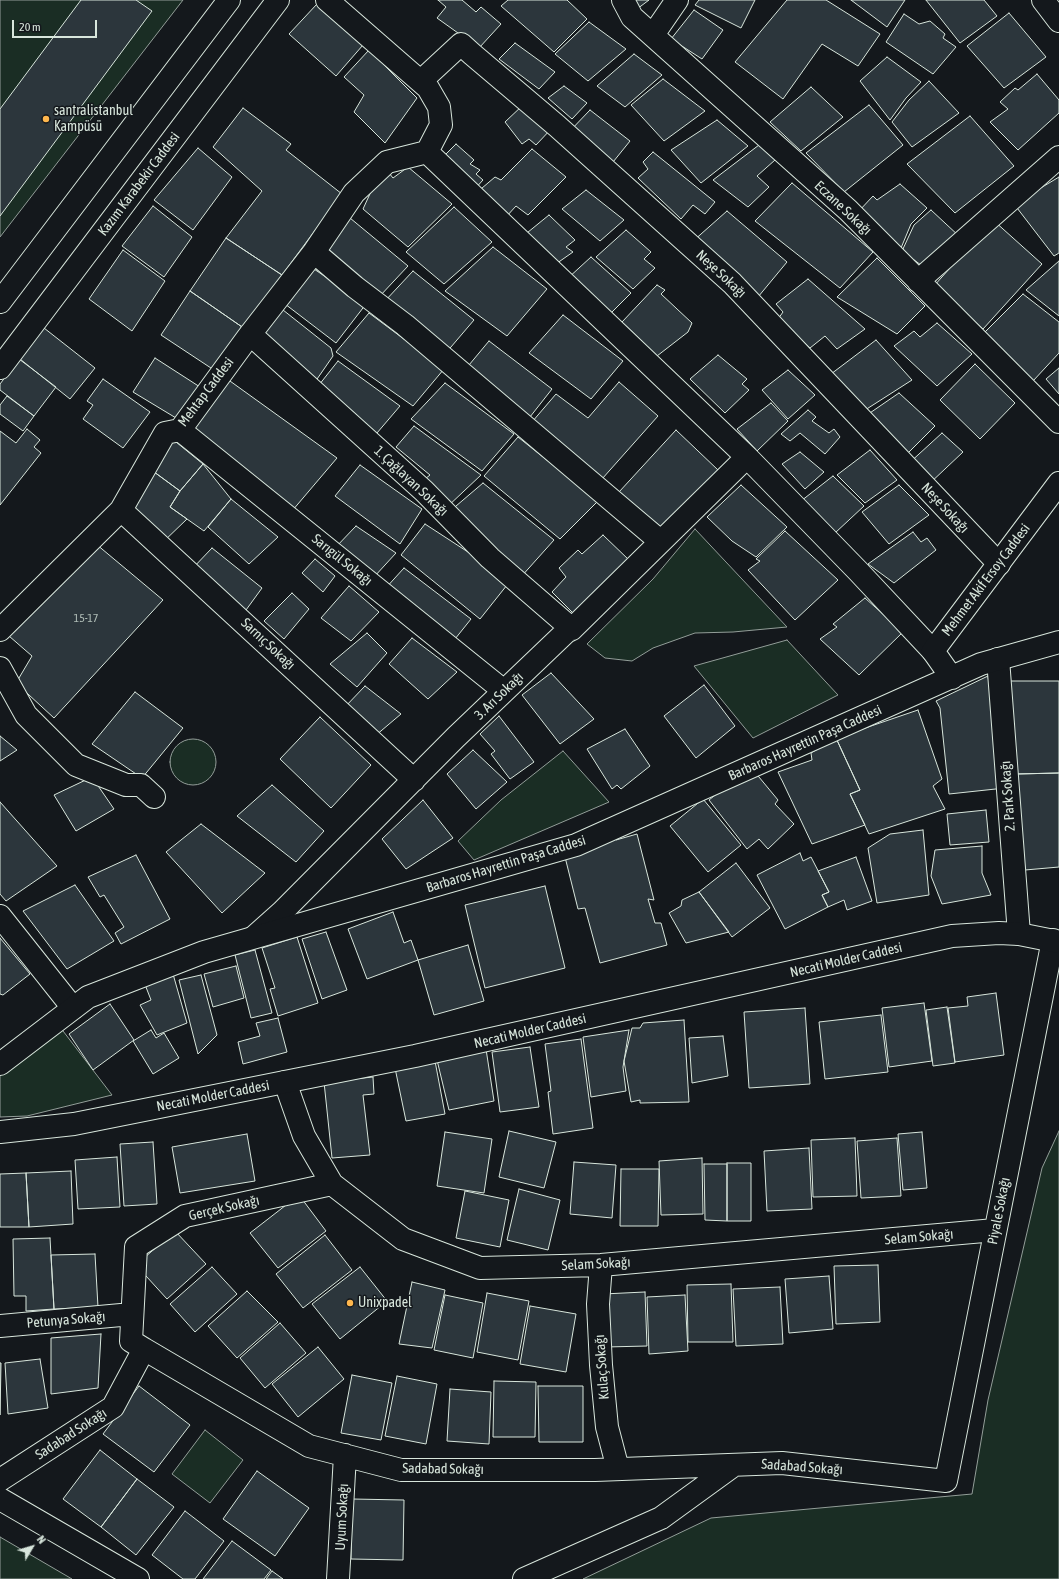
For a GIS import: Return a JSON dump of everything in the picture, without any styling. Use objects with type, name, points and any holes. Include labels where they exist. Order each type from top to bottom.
[{"type":"street","points":[[0,302],[229,0]]},
{"type":"street","name":"Kazım Karabekir Caddesi","points":[[0,368],[278,0]]},
{"type":"street","points":[[327,0],[428,88],[439,107],[440,125],[427,152],[747,457],[858,571],[933,651]]},
{"type":"street","name":"Eczane Sokağı","points":[[623,0],[632,17],[848,210],[1059,422]]},
{"type":"street","points":[[653,35],[677,0]]},
{"type":"street","points":[[1043,0],[1059,21]]},
{"type":"street","name":"Neşe Sokağı","points":[[421,81],[461,44],[557,126],[732,283],[999,564]]},
{"type":"street","name":"Mehtap Caddesi","points":[[0,630],[121,510],[165,433],[180,430],[250,334],[314,252],[354,192],[387,162],[427,152]]},
{"type":"street","points":[[918,281],[1059,157]]},
{"type":"street","points":[[314,252],[405,325],[660,541]]},
{"type":"street","name":"1. Çağlayan Sokağı","points":[[250,334],[424,491],[490,558],[572,629]]},
{"type":"street","name":"Sarıgül Sokağı","points":[[180,430],[504,691]]},
{"type":"street","name":"3. Arı Sokağı","points":[[254,937],[282,912],[504,691],[566,632],[572,629],[747,457]]},
{"type":"street","name":"Mehmet Akif Ersoy Caddesi","points":[[952,678],[933,651],[1059,483]]},
{"type":"street","name":"Sarnıç Sokağı","points":[[121,510],[414,780]]},
{"type":"street","name":"Barbaros Hayrettin Paşa Caddesi","points":[[0,1064],[73,1008],[88,997],[95,994],[204,952],[576,845],[952,678],[998,659],[1059,642]]},
{"type":"street","name":"2. Park Sokağı","points":[[998,659],[1019,934]]},
{"type":"street","points":[[0,668],[24,713],[76,765],[126,785],[142,785],[154,797]]},
{"type":"street","points":[[0,916],[73,1008]]},
{"type":"street","name":"Necati Molder Caddesi","points":[[0,1132],[74,1124],[415,1056],[952,936],[999,933],[1019,934],[1056,941]]},
{"type":"street","name":"Piyale Sokağı","points":[[946,1481],[995,1230],[1056,941]]},
{"type":"street","name":"Selam Sokağı","points":[[285,1082],[304,1136],[332,1184],[403,1239],[480,1268],[600,1265],[995,1230]]},
{"type":"street","name":"Gerçek Sokağı","points":[[144,1349],[131,1341],[136,1247],[185,1216],[332,1184]]},
{"type":"street","name":"Kulaç Sokağı","points":[[600,1265],[598,1304],[606,1427],[618,1469]]},
{"type":"street","name":"Petunya Sokağı","points":[[0,1326],[132,1314]]},
{"type":"street","name":"Sadabad Sokağı","points":[[0,1480],[113,1407],[144,1349],[309,1446],[401,1470],[618,1469],[782,1463],[946,1481]]},
{"type":"street","name":"Uyum Sokağı","points":[[338,1579],[345,1455]]},
{"type":"street","points":[[524,1579],[661,1518],[734,1465]]},
{"type":"street","points":[[0,1499],[138,1579]]},
{"type":"green space","name":"santralistanbul Kampüsü","points":[[0,0],[183,0],[0,237]]},
{"type":"green space","points":[[695,529],[787,627],[733,632],[695,633],[653,648],[632,661],[605,658],[587,644],[653,579]]},
{"type":"green space","points":[[787,640],[838,695],[753,738],[694,666]]},
{"type":"green space","points":[[193,739],[206,743],[212,749],[216,762],[212,775],[206,781],[193,785],[180,781],[174,775],[170,762],[174,749],[180,743]]},
{"type":"green space","points":[[563,751],[609,802],[474,860],[458,841],[501,800]]},
{"type":"green space","points":[[60,1027],[112,1095],[27,1116],[0,1117],[0,1071]]},
{"type":"green space","points":[[1059,1131],[1059,1579],[583,1579],[711,1518],[972,1494],[988,1400],[1042,1168]]},
{"type":"green space","points":[[205,1430],[243,1460],[210,1503],[172,1474]]},
{"type":"green space","points":[[0,1537],[72,1579],[0,1579]]},
{"type":"building","points":[[81,0],[136,0],[152,11],[0,216],[0,109]]},
{"type":"building","points":[[438,0],[462,0],[476,12],[481,7],[501,24],[479,48],[437,18],[446,7]]},
{"type":"building","points":[[508,0],[567,0],[587,19],[554,52],[501,6]]},
{"type":"building","points":[[626,0],[649,0],[633,12]]},
{"type":"building","points":[[699,0],[755,0],[741,28],[695,5]]},
{"type":"building","points":[[787,0],[826,0],[880,34],[858,66],[822,44],[783,99],[735,62]]},
{"type":"building","points":[[851,0],[905,0],[887,27]]},
{"type":"building","points":[[926,0],[984,0],[997,16],[960,43]]},
{"type":"building","points":[[317,4],[363,45],[336,76],[289,34]]},
{"type":"building","points":[[694,10],[723,30],[702,59],[671,39]]},
{"type":"building","points":[[1009,13],[1046,57],[1004,88],[967,46]]},
{"type":"building","points":[[904,14],[919,24],[930,21],[945,34],[943,38],[956,47],[933,74],[886,42]]},
{"type":"building","points":[[589,22],[626,49],[588,81],[555,54]]},
{"type":"building","points":[[515,43],[555,72],[539,89],[499,59]]},
{"type":"building","points":[[369,50],[417,98],[385,143],[354,112],[364,95],[344,77]]},
{"type":"building","points":[[634,54],[662,75],[625,107],[597,86]]},
{"type":"building","points":[[887,57],[921,82],[906,98],[890,120],[860,81]]},
{"type":"building","points":[[1037,74],[1059,100],[1059,113],[1018,150],[990,122],[1008,109],[1000,102],[1015,88],[1018,90]]},
{"type":"building","points":[[663,79],[705,111],[664,141],[631,105]]},
{"type":"building","points":[[929,81],[959,113],[912,147],[892,122],[909,100]]},
{"type":"building","points":[[564,86],[587,103],[572,119],[548,98]]},
{"type":"building","points":[[811,87],[843,117],[801,151],[770,122]]},
{"type":"building","points":[[523,105],[552,128],[536,145],[529,139],[522,144],[505,122]]},
{"type":"building","points":[[869,105],[903,145],[844,192],[806,153]]},
{"type":"building","points":[[243,108],[291,144],[286,150],[342,194],[282,275],[226,238],[262,191],[213,147]]},
{"type":"building","points":[[590,110],[630,141],[609,167],[568,133]]},
{"type":"building","points":[[970,116],[1014,166],[955,213],[907,164]]},
{"type":"building","points":[[717,120],[748,146],[701,183],[671,150]]},
{"type":"building","points":[[456,144],[474,160],[470,164],[480,170],[476,174],[483,180],[473,191],[439,161]]},
{"type":"building","points":[[759,145],[775,160],[757,176],[769,187],[748,207],[713,180]]},
{"type":"building","points":[[198,148],[232,177],[193,230],[154,200]]},
{"type":"building","points":[[532,149],[566,177],[528,215],[516,206],[506,217],[475,194],[495,177],[501,180]]},
{"type":"building","points":[[653,152],[715,202],[705,214],[693,205],[681,219],[638,178],[648,169],[643,162]]},
{"type":"building","points":[[408,167],[452,204],[408,247],[363,209],[374,185],[389,173],[393,178]]},
{"type":"building","points":[[1059,177],[1059,253],[1054,256],[1014,204]]},
{"type":"building","points":[[792,183],[873,252],[840,288],[755,221]]},
{"type":"building","points":[[900,184],[927,208],[911,224],[901,248],[858,212],[873,196],[877,200]]},
{"type":"building","points":[[586,190],[624,220],[600,241],[562,209]]},
{"type":"building","points":[[153,206],[192,237],[164,277],[122,246]]},
{"type":"building","points":[[454,207],[492,242],[444,284],[406,252]]},
{"type":"building","points":[[931,210],[960,237],[925,268],[902,251],[914,225]]},
{"type":"building","points":[[727,211],[787,262],[758,297],[692,242]]},
{"type":"building","points":[[549,215],[575,240],[566,247],[573,252],[553,266],[522,237]]},
{"type":"building","points":[[350,218],[408,266],[379,297],[323,250]]},
{"type":"building","points":[[993,220],[1042,264],[983,329],[933,287]]},
{"type":"building","points":[[626,230],[651,252],[644,259],[655,268],[633,289],[596,257]]},
{"type":"building","points":[[226,238],[282,275],[245,329],[190,291]]},
{"type":"building","points":[[493,247],[547,289],[507,336],[445,291]]},
{"type":"building","points":[[123,250],[165,281],[132,331],[89,299]]},
{"type":"building","points":[[591,257],[631,293],[610,314],[567,279]]},
{"type":"building","points":[[877,258],[925,306],[897,334],[837,297]]},
{"type":"building","points":[[1059,261],[1059,316],[1026,290]]},
{"type":"building","points":[[308,265],[366,304],[336,343],[285,304]]},
{"type":"building","points":[[413,271],[474,320],[445,354],[384,302]]},
{"type":"building","points":[[808,279],[865,329],[837,349],[825,336],[810,348],[778,319],[783,312],[776,304]]},
{"type":"building","points":[[657,285],[665,290],[661,294],[692,323],[688,332],[657,356],[622,322]]},
{"type":"building","points":[[190,291],[245,329],[217,372],[161,335]]},
{"type":"building","points":[[1023,294],[1059,322],[1059,353],[1033,381],[980,337]]},
{"type":"building","points":[[278,306],[331,348],[333,356],[315,382],[256,333]]},
{"type":"building","points":[[369,313],[444,369],[413,406],[336,352]]},
{"type":"building","points":[[563,315],[623,361],[591,399],[529,353]]},
{"type":"building","points":[[937,323],[972,354],[937,386],[894,346],[914,331],[920,337]]},
{"type":"building","points":[[44,328],[95,368],[70,399],[20,359]]},
{"type":"building","points":[[876,340],[912,380],[862,412],[827,377]]},
{"type":"building","points":[[489,341],[552,389],[526,422],[464,371]]},
{"type":"building","points":[[718,355],[747,379],[742,384],[749,390],[725,413],[690,379]]},
{"type":"building","points":[[155,358],[200,387],[181,421],[133,392]]},
{"type":"building","points":[[19,359],[56,387],[34,416],[0,390],[0,384]]},
{"type":"building","points":[[338,361],[400,406],[371,440],[315,390]]},
{"type":"building","points":[[975,364],[1015,403],[980,439],[940,400]]},
{"type":"building","points":[[1059,368],[1059,394],[1046,379]]},
{"type":"building","points":[[788,370],[815,395],[788,419],[762,390]]},
{"type":"building","points":[[223,376],[337,458],[292,511],[185,427]]},
{"type":"building","points":[[103,379],[150,412],[123,448],[83,419],[93,405],[87,401]]},
{"type":"building","points":[[619,382],[658,416],[602,479],[532,422],[556,394],[588,418]]},
{"type":"building","points":[[445,383],[514,434],[482,471],[411,419]]},
{"type":"building","points":[[899,393],[935,426],[908,453],[864,417]]},
{"type":"building","points":[[7,396],[34,416],[23,431],[0,414],[0,405]]},
{"type":"building","points":[[771,403],[788,421],[757,451],[737,429]]},
{"type":"building","points":[[808,410],[816,417],[812,421],[829,433],[834,429],[840,437],[825,454],[800,433],[790,441],[781,434]]},
{"type":"building","points":[[414,426],[481,475],[446,508],[420,483],[430,475],[396,447]]},
{"type":"building","points":[[27,429],[40,440],[34,447],[41,453],[0,505],[0,431],[16,443]]},
{"type":"building","points":[[676,430],[718,470],[667,532],[619,492]]},
{"type":"building","points":[[165,433],[203,464],[180,491],[146,466]]},
{"type":"building","points":[[942,433],[963,452],[928,485],[907,465]]},
{"type":"building","points":[[518,437],[598,501],[560,539],[484,476]]},
{"type":"building","points":[[870,450],[897,480],[865,503],[837,475]]},
{"type":"building","points":[[800,452],[824,472],[805,489],[782,464]]},
{"type":"building","points":[[203,464],[231,499],[204,531],[170,507],[180,491]]},
{"type":"building","points":[[360,465],[422,509],[400,544],[335,496]]},
{"type":"building","points":[[146,466],[180,491],[170,507],[187,519],[161,544],[124,510]]},
{"type":"building","points":[[833,476],[864,506],[835,533],[801,501]]},
{"type":"building","points":[[483,483],[554,540],[520,578],[449,512]]},
{"type":"building","points":[[741,485],[787,527],[756,557],[732,541],[707,517]]},
{"type":"building","points":[[899,485],[929,515],[889,544],[862,512]]},
{"type":"building","points":[[231,499],[278,537],[249,564],[208,527]]},
{"type":"building","points":[[425,524],[511,580],[480,619],[401,555]]},
{"type":"building","points":[[356,526],[396,553],[374,577],[335,548]]},
{"type":"building","points":[[785,531],[838,580],[795,620],[748,570],[760,561],[756,559]]},
{"type":"building","points":[[913,532],[921,542],[927,538],[936,550],[894,583],[868,564]]},
{"type":"building","points":[[603,535],[629,560],[573,613],[552,592],[566,577],[559,568],[578,550],[582,554]]},
{"type":"building","points":[[96,544],[163,600],[54,718],[16,683],[32,656],[9,636]]},
{"type":"building","points":[[212,548],[262,588],[246,610],[191,570]]},
{"type":"building","points":[[315,559],[335,576],[323,592],[302,573]]},
{"type":"building","points":[[404,568],[471,619],[451,644],[384,590]]},
{"type":"building","points":[[349,586],[379,612],[351,641],[321,618]]},
{"type":"building","points":[[292,593],[309,609],[284,639],[264,621]]},
{"type":"building","points":[[865,598],[903,632],[859,675],[820,639],[837,627],[833,624]]},
{"type":"building","points":[[367,633],[387,653],[357,687],[330,664]]},
{"type":"building","points":[[412,638],[457,672],[428,699],[389,664]]},
{"type":"building","points":[[551,673],[594,719],[560,744],[522,695]]},
{"type":"building","points":[[988,676],[1005,788],[949,794],[940,708],[936,701]]},
{"type":"building","points":[[1009,681],[1059,681],[1059,773],[1016,774]]},
{"type":"building","points":[[704,685],[735,726],[696,758],[664,716]]},
{"type":"building","points":[[365,686],[401,714],[375,736],[344,708]]},
{"type":"building","points":[[135,692],[183,728],[142,778],[92,744]]},
{"type":"building","points":[[918,710],[942,779],[933,786],[945,809],[869,834],[850,794],[860,790],[836,738]]},
{"type":"building","points":[[499,716],[534,762],[510,779],[491,754],[495,751],[480,734]]},
{"type":"building","points":[[320,717],[371,765],[331,808],[280,759]]},
{"type":"building","points":[[625,729],[650,766],[621,789],[617,785],[612,789],[587,749]]},
{"type":"building","points":[[0,736],[17,750],[0,761]]},
{"type":"building","points":[[836,738],[860,790],[850,794],[865,825],[812,844],[778,772],[812,760],[811,753]]},
{"type":"building","points":[[473,750],[507,782],[476,809],[447,774]]},
{"type":"building","points":[[754,771],[778,800],[775,804],[794,824],[768,849],[759,839],[747,849],[709,800],[729,784]]},
{"type":"building","points":[[1059,773],[1059,867],[1025,870],[1016,774]]},
{"type":"building","points":[[92,777],[114,809],[76,831],[54,795]]},
{"type":"building","points":[[272,785],[324,831],[296,862],[237,816]]},
{"type":"building","points":[[703,799],[741,845],[708,872],[670,826]]},
{"type":"building","points":[[423,800],[453,838],[406,869],[382,839]]},
{"type":"building","points":[[0,802],[57,866],[6,901],[0,894]]},
{"type":"building","points":[[986,810],[989,842],[950,845],[947,814]]},
{"type":"building","points":[[201,824],[265,873],[222,913],[166,852]]},
{"type":"building","points":[[923,830],[929,895],[877,903],[868,848],[890,834]]},
{"type":"building","points":[[614,832],[616,840],[637,834],[654,900],[648,899],[655,923],[661,923],[667,945],[600,963],[585,908],[578,909],[564,853]]},
{"type":"building","points":[[982,846],[982,873],[991,895],[942,904],[931,876],[935,850]]},
{"type":"building","points":[[800,853],[803,861],[811,857],[829,892],[822,895],[828,907],[785,929],[757,875]]},
{"type":"building","points":[[136,855],[170,919],[121,944],[115,933],[124,927],[104,895],[100,897],[88,877]]},
{"type":"building","points":[[856,857],[872,901],[847,910],[844,900],[828,907],[822,895],[829,892],[818,871]]},
{"type":"building","points":[[736,863],[770,908],[732,937],[699,892]]},
{"type":"building","points":[[75,885],[114,941],[67,969],[23,911]]},
{"type":"building","points":[[545,886],[565,968],[485,988],[465,905]]},
{"type":"building","points":[[699,892],[729,932],[686,943],[669,913],[681,906],[682,900]]},
{"type":"building","points":[[393,912],[404,943],[411,940],[418,960],[367,979],[348,929]]},
{"type":"building","points":[[326,932],[347,990],[322,999],[302,939]]},
{"type":"building","points":[[297,937],[318,1003],[278,1016],[270,989],[275,988],[262,948]]},
{"type":"building","points":[[0,938],[30,974],[3,995],[0,994]]},
{"type":"building","points":[[468,945],[484,1001],[434,1015],[418,960]]},
{"type":"building","points":[[255,950],[272,1013],[251,1018],[235,955]]},
{"type":"building","points":[[236,966],[244,998],[213,1007],[204,974]]},
{"type":"building","points":[[173,974],[187,1023],[157,1035],[140,1005],[151,1000],[144,982]]},
{"type":"building","points":[[201,975],[217,1035],[198,1054],[179,980]]},
{"type":"building","points":[[996,993],[1004,1055],[955,1062],[948,1008],[968,1006],[967,997]]},
{"type":"building","points":[[924,1003],[932,1061],[889,1067],[882,1008]]},
{"type":"building","points":[[110,1004],[134,1040],[93,1070],[69,1034]]},
{"type":"building","points":[[947,1007],[955,1063],[933,1066],[926,1010]]},
{"type":"building","points":[[805,1008],[810,1084],[749,1088],[744,1012]]},
{"type":"building","points":[[881,1015],[888,1072],[825,1079],[819,1022]]},
{"type":"building","points":[[278,1018],[287,1052],[243,1064],[238,1042],[260,1036],[256,1023]]},
{"type":"building","points":[[684,1020],[689,1102],[640,1103],[640,1100],[631,1102],[624,1061],[632,1028],[640,1028],[643,1023]]},
{"type":"building","points":[[151,1030],[156,1038],[164,1033],[179,1058],[153,1074],[133,1041]]},
{"type":"building","points":[[629,1030],[623,1067],[626,1091],[591,1097],[583,1037]]},
{"type":"building","points":[[723,1036],[728,1076],[692,1083],[689,1038]]},
{"type":"building","points":[[581,1039],[593,1128],[553,1134],[548,1092],[551,1091],[545,1044]]},
{"type":"building","points":[[530,1047],[539,1107],[500,1112],[492,1052]]},
{"type":"building","points":[[486,1049],[494,1101],[449,1110],[437,1060]]},
{"type":"building","points":[[435,1061],[445,1114],[406,1121],[395,1068]]},
{"type":"building","points":[[373,1077],[374,1094],[363,1095],[370,1155],[332,1158],[324,1082]]},
{"type":"building","points":[[509,1131],[556,1142],[544,1188],[499,1177]]},
{"type":"building","points":[[445,1132],[492,1139],[484,1193],[437,1186]]},
{"type":"building","points":[[922,1132],[927,1188],[903,1190],[898,1134]]},
{"type":"building","points":[[247,1134],[255,1181],[180,1193],[172,1147]]},
{"type":"building","points":[[855,1138],[857,1196],[813,1197],[811,1140]]},
{"type":"building","points":[[897,1138],[901,1196],[861,1198],[857,1141]]},
{"type":"building","points":[[153,1142],[157,1204],[124,1206],[120,1144]]},
{"type":"building","points":[[809,1148],[812,1209],[767,1211],[764,1151]]},
{"type":"building","points":[[117,1157],[120,1207],[78,1209],[75,1160]]},
{"type":"building","points":[[702,1158],[703,1214],[661,1215],[659,1161]]},
{"type":"building","points":[[574,1162],[616,1165],[612,1218],[570,1214]]},
{"type":"building","points":[[727,1163],[751,1163],[751,1221],[727,1221]]},
{"type":"building","points":[[704,1164],[727,1164],[727,1221],[705,1220]]},
{"type":"building","points":[[621,1169],[659,1169],[658,1226],[620,1226]]},
{"type":"building","points":[[71,1171],[73,1224],[29,1227],[26,1173]]},
{"type":"building","points":[[26,1173],[29,1227],[0,1227],[0,1174]]},
{"type":"building","points":[[519,1189],[560,1200],[548,1250],[507,1240]]},
{"type":"building","points":[[465,1191],[509,1200],[500,1247],[456,1238]]},
{"type":"building","points":[[299,1195],[326,1231],[278,1268],[250,1233]]},
{"type":"building","points":[[175,1231],[206,1264],[167,1299],[136,1265]]},
{"type":"building","points":[[325,1235],[352,1270],[303,1308],[276,1274]]},
{"type":"building","points":[[50,1238],[54,1309],[26,1311],[26,1296],[14,1296],[13,1239]]},
{"type":"building","points":[[95,1254],[98,1307],[54,1309],[51,1255]]},
{"type":"building","points":[[878,1265],[880,1322],[836,1324],[834,1266]]},
{"type":"building","points":[[212,1267],[237,1294],[195,1332],[170,1304]]},
{"type":"building","name":"Unixpadel","points":[[360,1267],[387,1301],[340,1339],[312,1304]]},
{"type":"building","points":[[829,1276],[833,1329],[789,1333],[785,1279]]},
{"type":"building","points":[[412,1282],[445,1290],[432,1348],[399,1344]]},
{"type":"building","points":[[731,1284],[733,1342],[688,1342],[687,1285]]},
{"type":"building","points":[[780,1287],[783,1344],[736,1346],[733,1289]]},
{"type":"building","points":[[247,1291],[278,1322],[237,1358],[208,1326]]},
{"type":"building","points":[[645,1292],[647,1346],[606,1347],[603,1294]]},
{"type":"building","points":[[487,1293],[529,1301],[518,1360],[477,1352]]},
{"type":"building","points":[[445,1295],[483,1303],[473,1358],[434,1350]]},
{"type":"building","points":[[685,1295],[688,1351],[649,1354],[647,1297]]},
{"type":"building","points":[[530,1306],[576,1314],[566,1372],[520,1364]]},
{"type":"building","points":[[280,1323],[306,1353],[265,1388],[240,1358]]},
{"type":"building","points":[[101,1334],[98,1388],[51,1394],[51,1338]]},
{"type":"building","points":[[318,1347],[344,1379],[298,1417],[272,1384]]},
{"type":"building","points":[[40,1359],[48,1408],[8,1414],[5,1363]]},
{"type":"building","points":[[0,1363],[1,1363],[0,1415]]},
{"type":"building","points":[[352,1375],[392,1383],[381,1440],[341,1433]]},
{"type":"building","points":[[397,1376],[437,1384],[426,1444],[385,1436]]},
{"type":"building","points":[[494,1381],[536,1382],[535,1437],[493,1437]]},
{"type":"building","points":[[139,1386],[190,1425],[154,1472],[103,1434]]},
{"type":"building","points":[[538,1386],[583,1386],[583,1442],[539,1442]]},
{"type":"building","points":[[450,1389],[491,1392],[489,1444],[447,1441]]},
{"type":"building","points":[[100,1450],[137,1479],[101,1527],[63,1499]]},
{"type":"building","points":[[257,1471],[309,1508],[275,1556],[223,1519]]},
{"type":"building","points":[[137,1479],[174,1507],[136,1555],[101,1527]]},
{"type":"building","points":[[352,1499],[404,1500],[403,1560],[351,1559]]},
{"type":"building","points":[[185,1511],[224,1541],[195,1579],[183,1579],[152,1555]]},
{"type":"building","points":[[232,1541],[271,1570],[264,1579],[203,1579]]},
{"type":"building","points":[[272,1571],[283,1579],[266,1579]]},
{"type":"place","name":"santralistanbul Kampüsü","points":[[46,119]]},
{"type":"place","name":"Unixpadel","points":[[350,1303]]}]
